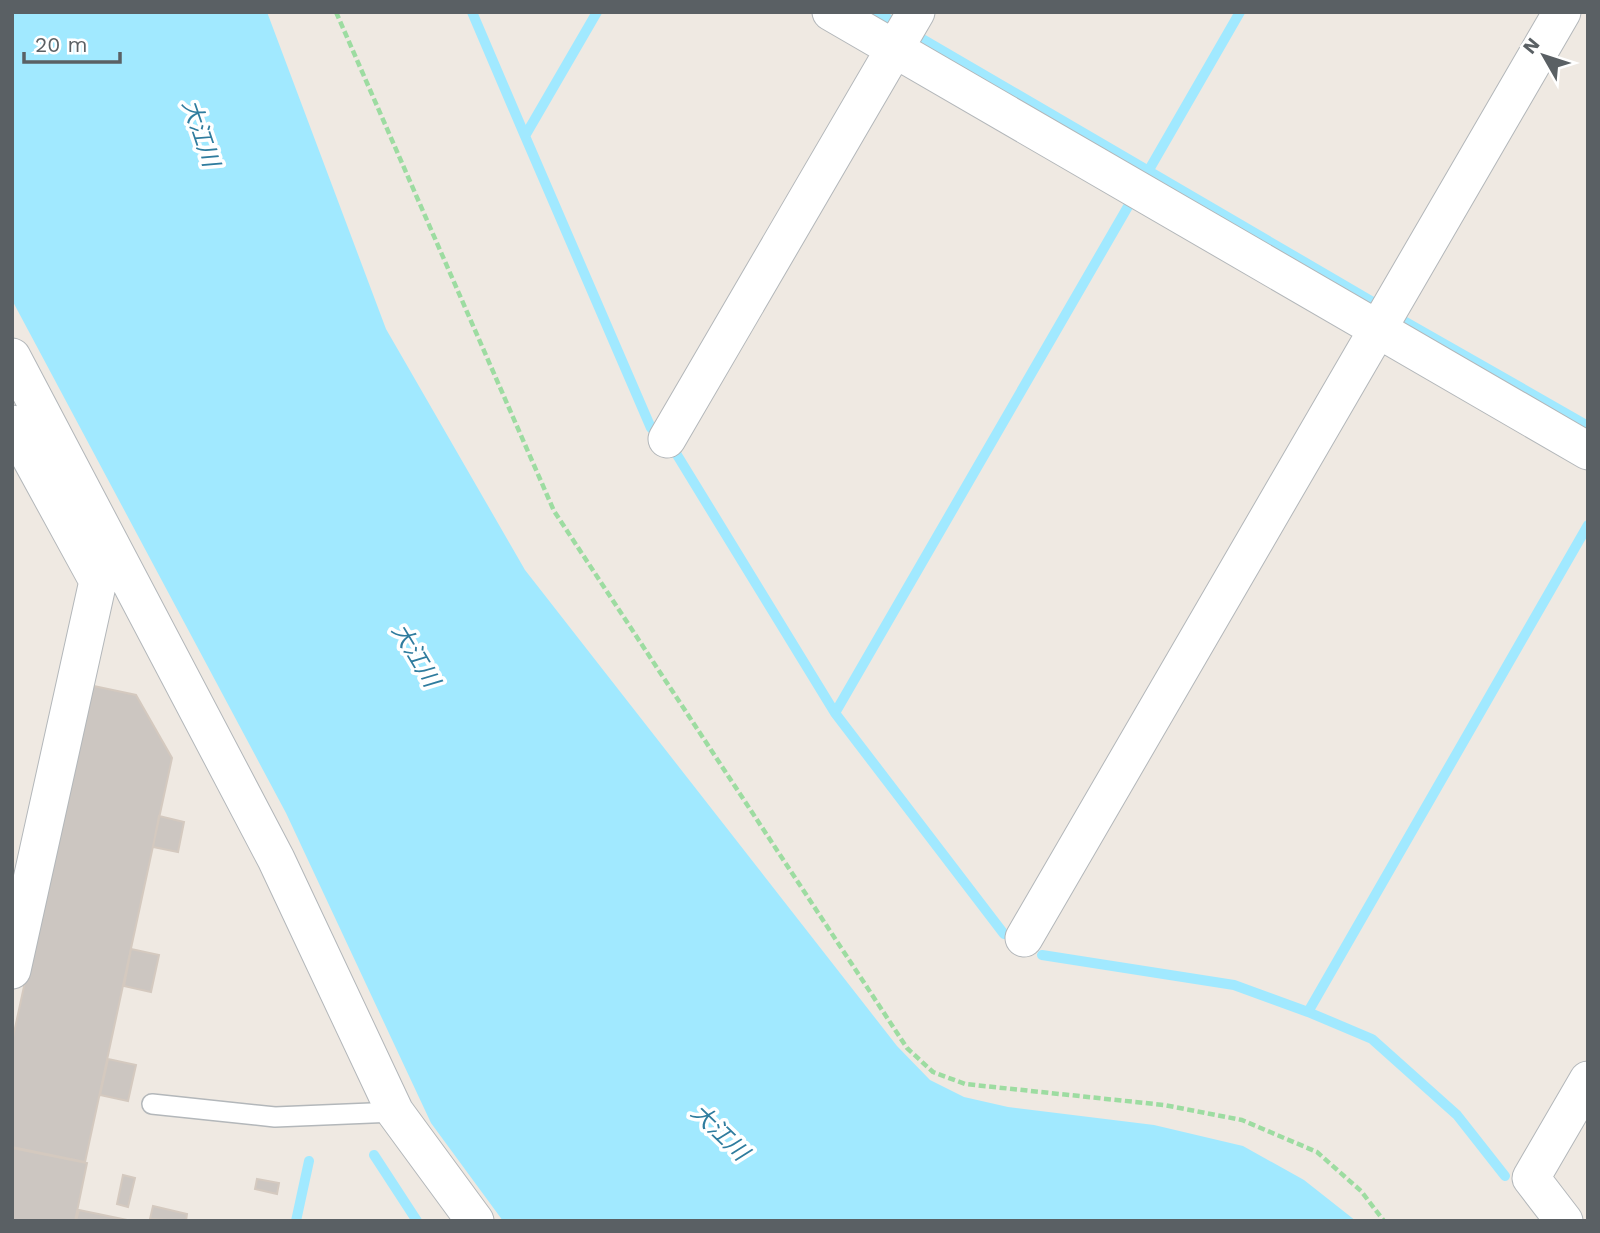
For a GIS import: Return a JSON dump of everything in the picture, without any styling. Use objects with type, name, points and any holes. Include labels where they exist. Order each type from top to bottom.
[{"type":"street","points":[[831,12],[1588,451]]},
{"type":"street","points":[[667,439],[916,12]]},
{"type":"street","points":[[1024,938],[1562,12]]},
{"type":"street","points":[[12,357],[276,859],[395,1112],[475,1221]]},
{"type":"street","points":[[12,424],[98,581],[12,970]]},
{"type":"street","points":[[1563,1221],[1531,1178],[1588,1080]]},
{"type":"lane","points":[[152,1104],[275,1117],[395,1112]]},
{"type":"path","points":[[336,12],[554,511],[907,1048],[933,1072],[965,1084],[1164,1105],[1242,1120],[1317,1152],[1361,1191],[1384,1221]]},
{"type":"water","name":"大江川","points":[[12,12],[267,12],[386,329],[525,570],[897,1046],[930,1080],[964,1097],[1008,1107],[1154,1125],[1243,1146],[1304,1180],[1356,1221],[503,1221],[431,1123],[286,813],[12,300]]},
{"type":"building","points":[[89,685],[136,695],[172,758],[85,1162],[12,1147],[12,1042]]},
{"type":"building","points":[[159,816],[184,822],[178,852],[153,847]]},
{"type":"building","points":[[131,949],[159,955],[151,992],[124,986]]},
{"type":"building","points":[[108,1059],[136,1065],[128,1101],[100,1095]]},
{"type":"building","points":[[12,1148],[87,1163],[75,1221],[12,1221]]},
{"type":"building","points":[[123,1175],[135,1178],[128,1207],[117,1204]]},
{"type":"building","points":[[257,1179],[279,1183],[277,1194],[255,1189]]},
{"type":"building","points":[[153,1206],[187,1214],[186,1221],[150,1219]]},
{"type":"building","points":[[79,1210],[132,1221],[76,1221]]},
{"type":"waterway","points":[[472,12],[525,136]]},
{"type":"waterway","points":[[597,12],[525,136],[651,428]]},
{"type":"waterway","points":[[877,12],[895,23]]},
{"type":"waterway","points":[[1146,175],[1240,12]]},
{"type":"waterway","points":[[919,37],[1378,305]]},
{"type":"waterway","points":[[1004,934],[835,713],[1130,203]]},
{"type":"waterway","points":[[1404,321],[1588,426]]},
{"type":"waterway","points":[[674,450],[835,713]]},
{"type":"waterway","points":[[1042,955],[1234,985],[1308,1012],[1588,525]]},
{"type":"waterway","points":[[1308,1012],[1372,1039],[1457,1115],[1505,1176]]},
{"type":"waterway","points":[[374,1155],[417,1221]]},
{"type":"waterway","points":[[296,1221],[309,1161]]}]
